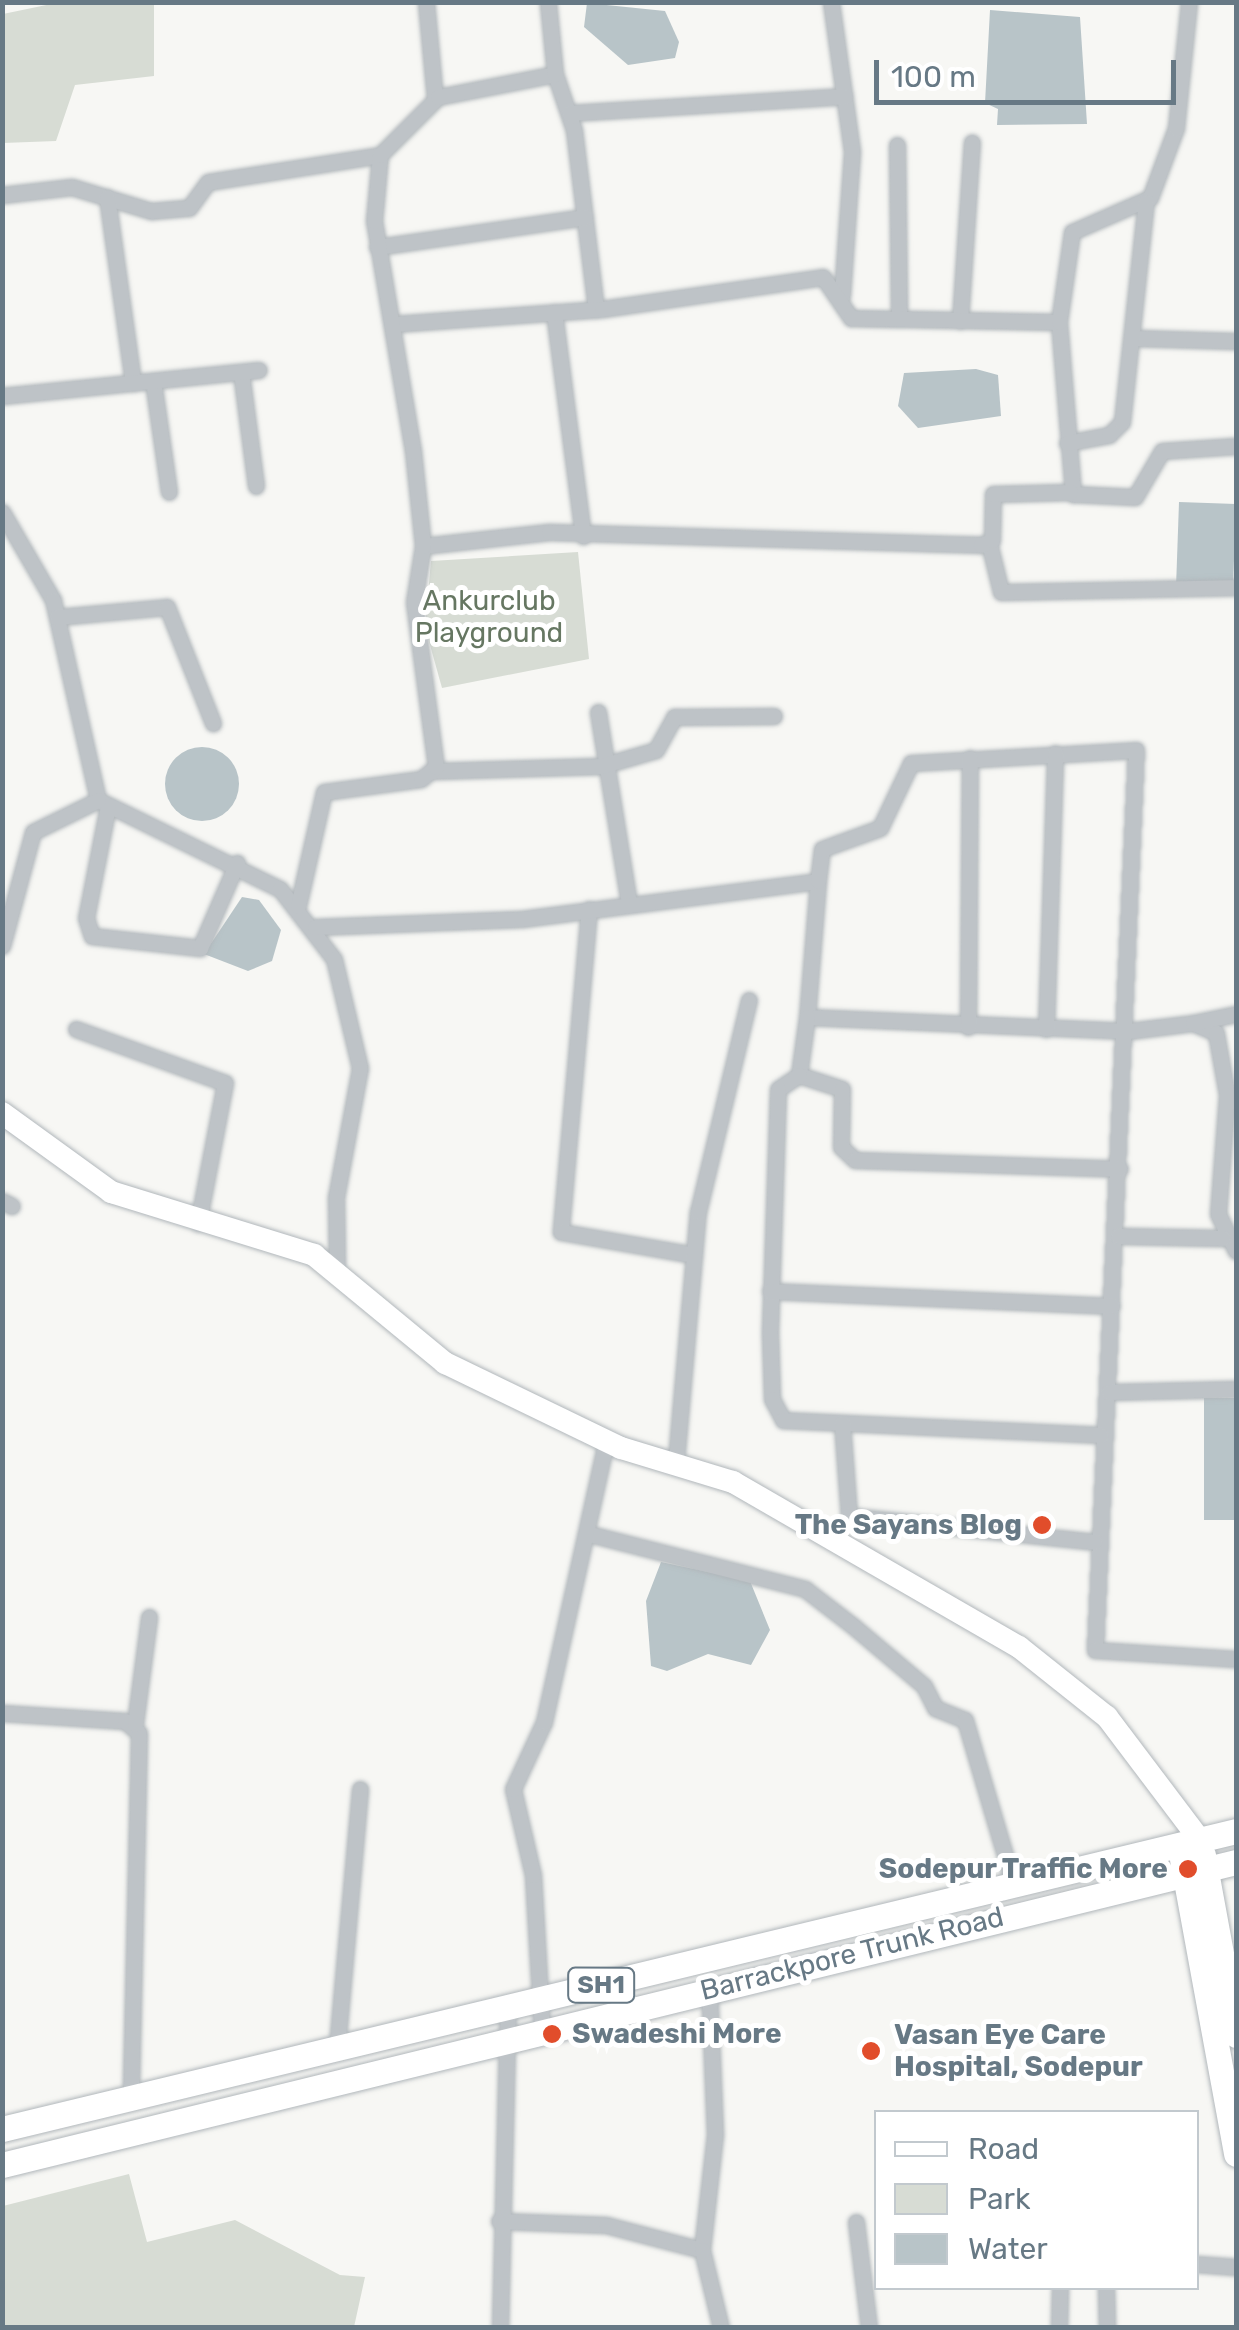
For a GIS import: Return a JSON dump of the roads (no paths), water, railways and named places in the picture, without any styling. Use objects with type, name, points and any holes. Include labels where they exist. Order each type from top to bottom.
[{"type":"main road","name":"Barrackpore Trunk Road","points":[[2,2130],[1236,1831]]},
{"type":"main road","points":[[1190,1843],[1236,2035]]},
{"type":"main road","name":"Barrackpore Trunk Road","points":[[2,2166],[709,1988],[1236,1862]]},
{"type":"main road","points":[[1196,1872],[1236,2154]]},
{"type":"street","points":[[426,2],[435,99]]},
{"type":"street","points":[[548,2],[555,74],[569,113],[596,310]]},
{"type":"street","points":[[831,2],[853,188],[842,300]]},
{"type":"street","points":[[1066,443],[1109,435],[1122,422],[1146,202],[1176,128],[1189,2]]},
{"type":"street","points":[[2,196],[72,186],[153,212],[189,208],[208,182],[380,156],[435,99],[555,74]]},
{"type":"street","points":[[569,113],[844,96]]},
{"type":"street","points":[[960,321],[972,142]]},
{"type":"street","points":[[897,144],[898,319]]},
{"type":"street","points":[[380,156],[377,247],[394,324],[423,546],[414,602],[434,771]]},
{"type":"street","points":[[108,197],[133,383]]},
{"type":"street","points":[[1070,492],[1059,322],[1074,230],[1146,202]]},
{"type":"street","points":[[377,247],[585,218]]},
{"type":"street","points":[[394,324],[596,310],[823,277],[852,318],[1059,322]]},
{"type":"street","points":[[554,312],[583,536]]},
{"type":"street","points":[[1133,338],[1236,342]]},
{"type":"street","points":[[2,396],[258,370]]},
{"type":"street","points":[[240,372],[256,486]]},
{"type":"street","points":[[153,381],[168,492]]},
{"type":"street","points":[[1236,446],[1162,451],[1135,497],[1070,492],[992,494],[989,543],[1001,592],[1236,587]]},
{"type":"street","points":[[2,512],[41,570],[57,617],[103,803],[86,918],[92,936],[200,948],[237,863]]},
{"type":"street","points":[[423,546],[583,536],[989,543]]},
{"type":"street","points":[[57,617],[168,607],[214,723]]},
{"type":"street","points":[[598,712],[629,903]]},
{"type":"street","points":[[298,906],[329,788],[434,771],[607,765],[656,750],[674,717],[774,716]]},
{"type":"street","points":[[1101,1435],[783,1420],[772,1398],[770,1291],[778,1089],[799,1075],[822,849],[880,828],[909,764],[1124,746],[1138,756],[1118,1236],[1095,1542],[1095,1650],[1236,1659]]},
{"type":"street","points":[[1046,1030],[1055,753]]},
{"type":"street","points":[[968,1028],[970,758]]},
{"type":"street","points":[[2,946],[33,832],[103,803],[237,863],[298,906],[315,928],[352,1011],[360,1068],[336,1197],[337,1270]]},
{"type":"street","points":[[315,928],[589,909],[818,881]]},
{"type":"street","points":[[589,909],[561,1232],[694,1255]]},
{"type":"street","points":[[676,1461],[694,1255],[749,1000]]},
{"type":"street","points":[[807,1017],[968,1028],[1129,1031],[1193,1024],[1236,1014]]},
{"type":"street","points":[[1193,1024],[1216,1033],[1226,1054],[1223,1238]]},
{"type":"street","points":[[76,1029],[225,1083],[198,1224]]},
{"type":"street","points":[[799,1075],[842,1089],[840,1147],[855,1160],[1120,1169]]},
{"type":"street","points":[[2,1114],[111,1192],[198,1224],[284,1243],[337,1270],[445,1362],[606,1442],[733,1482],[1070,1680],[1183,1820],[1190,1843]]},
{"type":"street","points":[[1118,1236],[1223,1238],[1236,1251]]},
{"type":"street","points":[[770,1291],[1112,1306]]},
{"type":"street","points":[[1108,1392],[1236,1388]]},
{"type":"street","points":[[842,1423],[849,1516],[1095,1542]]},
{"type":"street","points":[[542,2031],[532,1875],[513,1789],[544,1722],[590,1534],[606,1442]]},
{"type":"street","points":[[590,1534],[805,1589],[853,1626],[924,1686],[934,1708],[965,1720],[1014,1885]]},
{"type":"street","points":[[131,2096],[135,1724],[149,1616]]},
{"type":"street","points":[[2,1713],[135,1724]]},
{"type":"street","points":[[337,2047],[360,1788]]},
{"type":"street","points":[[709,1988],[715,2135],[702,2250],[721,2328]]},
{"type":"street","points":[[500,2328],[499,2222],[508,2007]]},
{"type":"street","points":[[499,2222],[606,2225],[702,2250]]},
{"type":"street","points":[[856,2222],[869,2328]]},
{"type":"street","points":[[1199,2264],[1236,2267]]},
{"type":"street","points":[[1059,2328],[1060,2290]]},
{"type":"street","points":[[1106,2290],[1107,2328]]},
{"type":"water","points":[[587,3],[665,11],[679,42],[675,58],[628,65],[584,27]]},
{"type":"water","points":[[990,10],[1080,17],[1087,124],[997,125],[998,109],[985,103]]},
{"type":"water","points":[[976,369],[998,375],[1001,416],[918,428],[898,406],[904,373]]},
{"type":"water","points":[[1179,502],[1236,504],[1233,584],[1176,582]]},
{"type":"water","points":[[202,747],[228,758],[239,784],[228,810],[202,821],[176,810],[165,784],[176,758]]},
{"type":"water","points":[[242,897],[259,900],[281,930],[272,961],[248,971],[204,954]]},
{"type":"water","points":[[1204,1398],[1236,1398],[1236,1520],[1204,1520]]},
{"type":"water","points":[[661,1562],[750,1581],[770,1630],[751,1665],[708,1654],[667,1671],[651,1666],[646,1601]]},
{"type":"place","name":"The Sayans Blog","points":[[1042,1525]]},
{"type":"place","name":"Sodepur Traffic More","points":[[1188,1869]]},
{"type":"place","name":"Swadeshi More","points":[[552,2034]]},
{"type":"place","name":"Vasan Eye Care Hospital, Sodepur","points":[[871,2051]]},
{"type":"park label","name":"Ankurclub Playground","points":[[489,617]]}]
